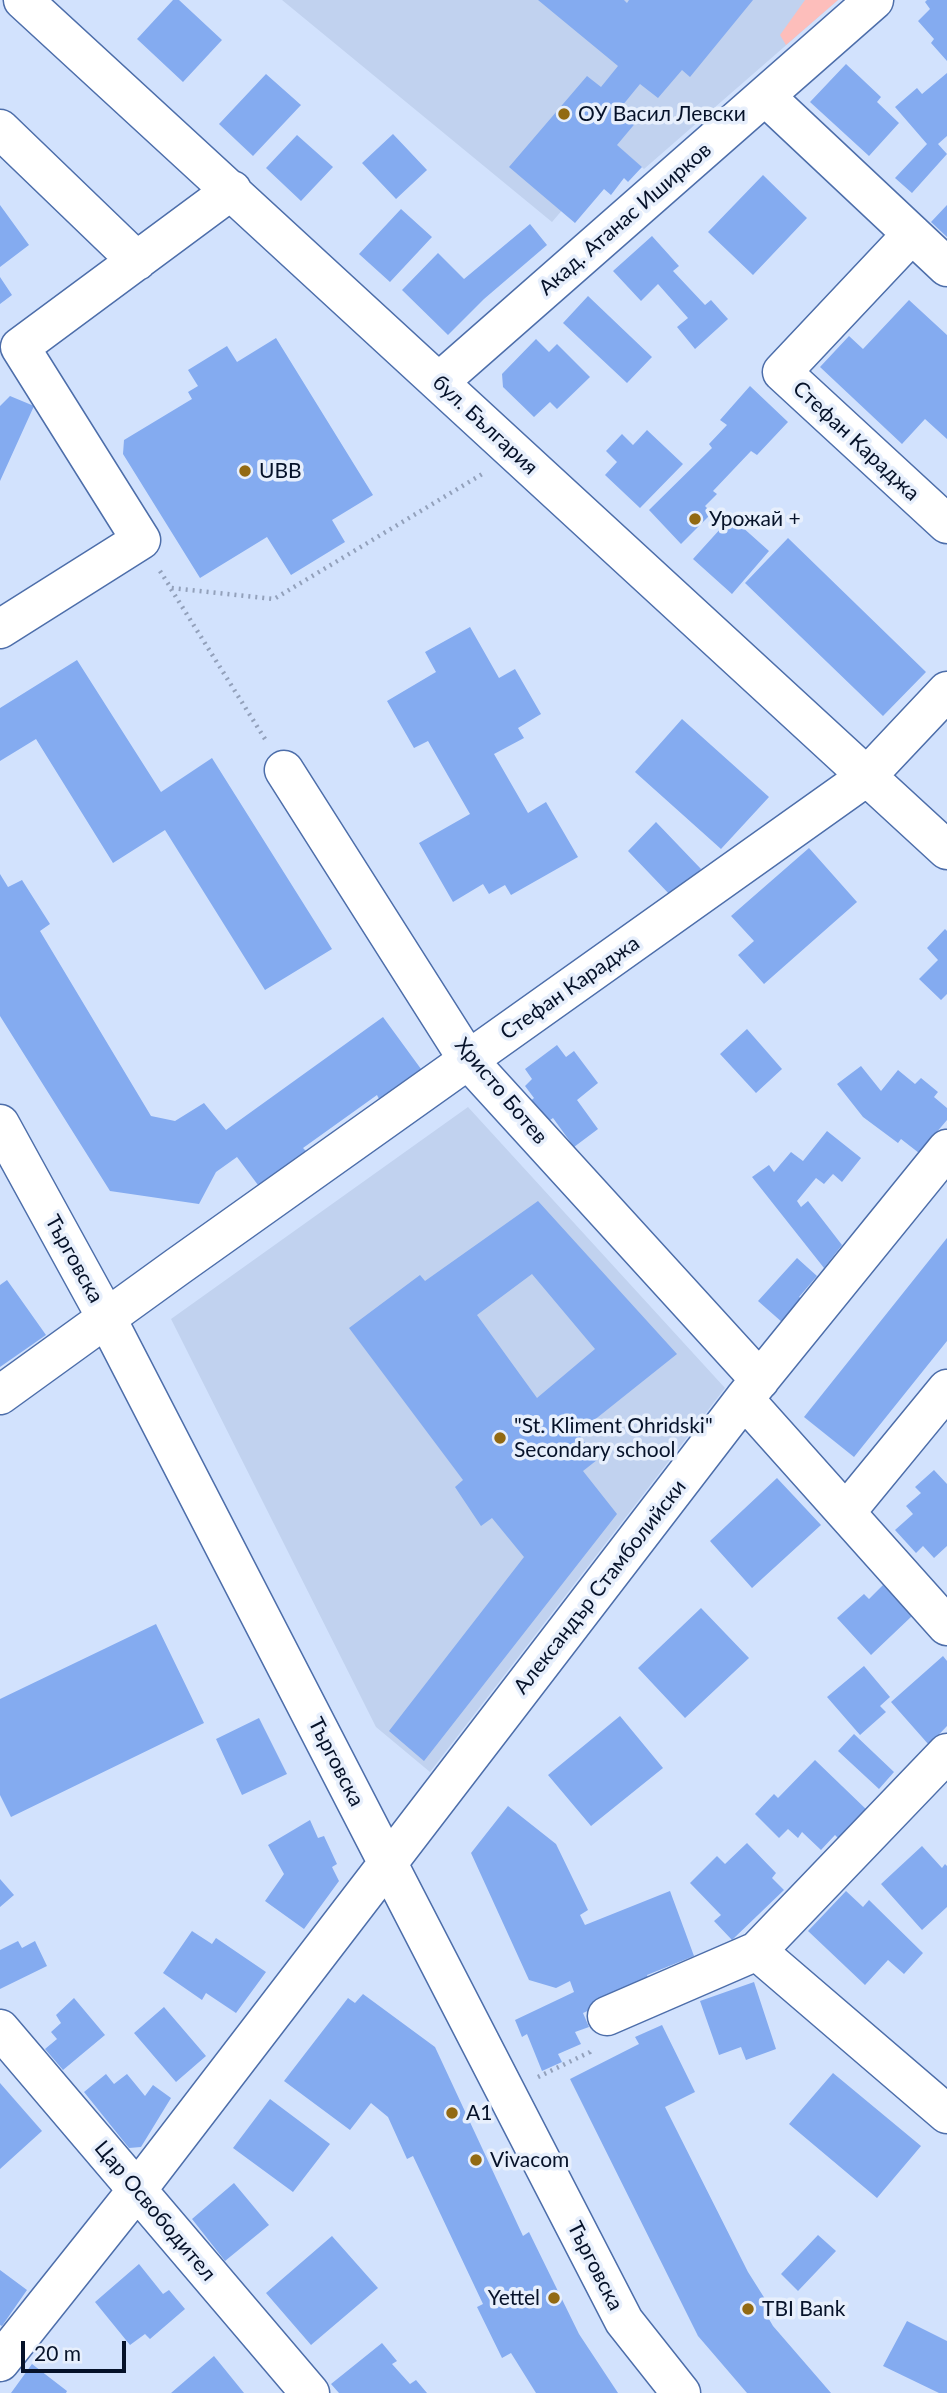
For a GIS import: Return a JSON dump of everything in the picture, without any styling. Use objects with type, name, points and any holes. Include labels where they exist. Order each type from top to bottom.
[{"type":"street","name":"бул. България","points":[[23,0],[947,850]]},
{"type":"street","name":"Акад. Атанас Иширков","points":[[439,382],[874,0]]},
{"type":"street","points":[[765,96],[947,267]]},
{"type":"street","points":[[0,129],[137,261]]},
{"type":"street","points":[[0,628],[141,540],[20,347],[232,190]]},
{"type":"street","name":"Стефан Караджа","points":[[912,234],[782,372],[947,524]]},
{"type":"street","name":"Стефан Караджа","points":[[0,1395],[866,777],[947,691]]},
{"type":"street","name":"Христо Ботев","points":[[284,770],[468,1060],[752,1390],[846,1512],[947,1626]]},
{"type":"street","name":"Търговска","points":[[0,1125],[107,1319],[624,2321],[681,2393]]},
{"type":"street","name":"Александър Стамболийски","points":[[0,2362],[137,2190],[752,1390],[947,1149]]},
{"type":"street","points":[[846,1512],[947,1389]]},
{"type":"street","points":[[607,2016],[757,1951],[947,1753]]},
{"type":"street","points":[[757,1951],[947,2115]]},
{"type":"street","name":"Цар Освободител","points":[[0,2029],[310,2393]]},
{"type":"path","points":[[171,588],[274,599],[488,471]]},
{"type":"path","points":[[141,540],[284,770]]},
{"type":"path","points":[[506,2092],[590,2052],[607,2016]]},
{"type":"shaded area","name":"ОУ Васил Левски","points":[[282,0],[838,0],[644,169],[617,146],[552,222]]},
{"type":"shaded area","points":[[805,0],[838,0],[786,45],[780,35]]},
{"type":"shaded area","points":[[468,1107],[725,1388],[430,1772],[376,1727],[171,1319]]},
{"type":"building","points":[[173,0],[179,0],[222,40],[183,82],[137,39]]},
{"type":"building","points":[[538,0],[624,0],[627,3],[629,0],[753,0],[690,77],[682,70],[658,98],[640,84],[622,106],[638,120],[617,145],[642,167],[628,182],[624,178],[611,195],[604,189],[575,223],[509,167],[587,76],[601,87],[618,66]]},
{"type":"building","points":[[947,0],[947,61],[931,43],[934,39],[918,21],[930,9],[925,2]]},
{"type":"building","points":[[846,64],[881,97],[877,102],[899,123],[869,156],[810,102]]},
{"type":"building","points":[[947,73],[947,136],[938,144],[947,154],[912,193],[895,178],[927,144],[895,107],[917,88],[922,94]]},
{"type":"building","points":[[266,74],[301,105],[253,156],[219,124]]},
{"type":"building","points":[[393,134],[427,170],[396,199],[362,163]]},
{"type":"building","points":[[297,135],[333,167],[301,201],[266,168]]},
{"type":"building","points":[[763,175],[807,218],[753,275],[708,232]]},
{"type":"building","points":[[0,205],[29,245],[0,267]]},
{"type":"building","points":[[947,205],[947,237],[931,222]]},
{"type":"building","points":[[401,209],[432,237],[390,282],[359,254]]},
{"type":"building","points":[[530,224],[547,245],[484,299],[448,335],[402,290],[438,253],[464,279]]},
{"type":"building","points":[[652,236],[679,266],[673,271],[705,305],[711,300],[728,319],[695,349],[677,327],[688,318],[658,284],[641,301],[613,271]]},
{"type":"building","points":[[0,277],[12,295],[0,304]]},
{"type":"building","points":[[588,296],[652,357],[627,383],[563,323]]},
{"type":"building","points":[[909,300],[947,335],[947,439],[925,419],[902,444],[820,367],[849,336],[863,349]]},
{"type":"building","points":[[276,338],[373,495],[332,520],[345,542],[291,575],[267,537],[200,578],[123,454],[124,440],[192,399],[188,392],[198,386],[188,370],[227,346],[237,362]]},
{"type":"building","points":[[536,339],[549,352],[557,344],[590,377],[557,409],[550,402],[534,417],[503,387],[502,374]]},
{"type":"building","points":[[750,386],[788,422],[757,455],[751,451],[713,491],[717,494],[705,506],[712,513],[681,544],[649,510],[712,448],[709,444],[727,425],[720,420]]},
{"type":"building","points":[[10,396],[34,406],[0,481],[0,406]]},
{"type":"building","points":[[647,430],[683,464],[640,508],[605,475],[617,462],[606,451],[622,434],[633,445]]},
{"type":"building","points":[[731,517],[769,551],[732,594],[693,559]]},
{"type":"building","points":[[788,538],[926,672],[883,716],[745,583]]},
{"type":"building","points":[[470,627],[499,678],[515,669],[541,714],[518,728],[524,738],[494,754],[528,813],[546,802],[578,857],[511,895],[505,885],[489,894],[483,884],[453,902],[419,843],[470,814],[428,741],[414,748],[387,701],[436,672],[425,652]]},
{"type":"building","points":[[77,660],[161,792],[212,758],[332,949],[265,990],[165,830],[113,863],[36,739],[0,761],[0,708]]},
{"type":"building","points":[[682,719],[769,797],[721,849],[635,772]]},
{"type":"building","points":[[656,822],[701,869],[672,897],[628,851]]},
{"type":"building","points":[[809,848],[857,902],[764,984],[738,955],[754,941],[731,916]]},
{"type":"building","points":[[0,874],[8,887],[22,880],[50,924],[40,931],[151,1116],[175,1121],[204,1103],[226,1130],[383,1017],[421,1069],[379,1099],[377,1095],[303,1148],[306,1151],[258,1185],[237,1157],[216,1172],[199,1204],[110,1191],[0,1016]]},
{"type":"building","points":[[945,929],[947,994],[941,1000],[919,979],[938,960],[927,948]]},
{"type":"building","points":[[747,1029],[782,1069],[756,1093],[720,1054]]},
{"type":"building","points":[[557,1045],[566,1057],[574,1051],[598,1083],[577,1100],[598,1129],[574,1147],[553,1118],[543,1125],[527,1104],[534,1098],[525,1086],[532,1079],[525,1069]]},
{"type":"building","points":[[861,1066],[881,1091],[898,1070],[915,1084],[921,1078],[938,1092],[934,1097],[947,1108],[947,1120],[919,1153],[901,1139],[898,1143],[863,1117],[837,1084]]},
{"type":"building","points":[[827,1131],[861,1158],[842,1182],[833,1174],[824,1184],[816,1178],[797,1201],[801,1207],[808,1201],[842,1245],[824,1268],[752,1177],[769,1165],[774,1172],[791,1152],[803,1161]]},
{"type":"building","points":[[538,1201],[677,1354],[578,1433],[597,1460],[583,1471],[617,1514],[424,1761],[389,1731],[524,1557],[492,1518],[481,1526],[455,1487],[463,1480],[349,1328],[420,1275],[425,1281]],"holes":[[[532,1274],[595,1349],[537,1398],[477,1315]]]},
{"type":"building","points":[[947,1238],[947,1341],[854,1457],[804,1417]]},
{"type":"building","points":[[797,1258],[817,1276],[799,1297],[803,1300],[783,1323],[758,1301]]},
{"type":"building","points":[[7,1280],[46,1335],[0,1367],[0,1285]]},
{"type":"building","points":[[934,1470],[947,1484],[947,1546],[934,1558],[923,1546],[916,1553],[895,1530],[913,1514],[906,1506],[921,1493],[915,1487]]},
{"type":"building","points":[[777,1478],[821,1525],[752,1588],[710,1541]]},
{"type":"building","points":[[883,1585],[912,1616],[871,1655],[837,1618],[864,1594],[869,1599]]},
{"type":"building","points":[[701,1608],[749,1658],[685,1718],[638,1668]]},
{"type":"building","points":[[156,1624],[204,1723],[11,1817],[0,1795],[0,1699]]},
{"type":"building","points":[[943,1656],[947,1661],[947,1726],[929,1745],[891,1702]]},
{"type":"building","points":[[864,1666],[890,1697],[880,1706],[886,1712],[860,1735],[827,1697]]},
{"type":"building","points":[[620,1716],[663,1768],[591,1826],[548,1775]]},
{"type":"building","points":[[259,1718],[287,1774],[242,1795],[216,1739]]},
{"type":"building","points":[[854,1734],[894,1772],[879,1789],[838,1751]]},
{"type":"building","points":[[815,1760],[869,1812],[841,1841],[835,1835],[821,1850],[802,1832],[798,1838],[788,1829],[779,1838],[755,1814],[774,1794],[778,1798]]},
{"type":"building","points":[[508,1806],[556,1844],[588,1910],[580,1915],[585,1925],[670,1891],[694,1956],[647,1975],[650,1983],[583,2013],[589,2027],[575,2032],[581,2044],[558,2054],[562,2062],[542,2071],[527,2034],[522,2037],[515,2020],[574,1992],[570,1981],[556,1988],[529,1980],[471,1853]]},
{"type":"building","points":[[310,1820],[318,1838],[324,1836],[337,1864],[332,1867],[339,1881],[304,1929],[265,1901],[284,1874],[268,1845]]},
{"type":"building","points":[[747,1843],[776,1873],[772,1878],[784,1890],[732,1940],[714,1921],[721,1915],[690,1883],[717,1856],[725,1864]]},
{"type":"building","points":[[922,1846],[942,1868],[945,1864],[947,1866],[947,1907],[922,1930],[881,1884]]},
{"type":"building","points":[[0,1879],[14,1895],[0,1907]]},
{"type":"building","points":[[846,1891],[863,1907],[869,1900],[923,1953],[904,1974],[888,1960],[865,1985],[808,1931]]},
{"type":"building","points":[[192,1931],[212,1944],[216,1938],[266,1972],[236,2013],[206,1993],[202,2000],[163,1973]]},
{"type":"building","points":[[18,1941],[22,1948],[35,1941],[47,1966],[0,1989],[0,1950]]},
{"type":"building","points":[[754,1982],[776,2049],[746,2060],[741,2047],[719,2055],[700,2001]]},
{"type":"building","points":[[363,1994],[435,2047],[523,2236],[529,2232],[579,2334],[618,2393],[536,2393],[511,2353],[502,2358],[477,2307],[483,2304],[413,2156],[407,2159],[388,2117],[371,2103],[350,2130],[284,2081],[348,1998],[355,2003]]},
{"type":"building","points":[[74,1998],[105,2035],[63,2070],[45,2049],[57,2039],[51,2032],[61,2023],[56,2015]]},
{"type":"building","points":[[164,2007],[206,2056],[176,2082],[134,2033]]},
{"type":"building","points":[[662,2025],[695,2092],[665,2107],[748,2272],[772,2310],[766,2314],[773,2326],[831,2393],[747,2393],[698,2336],[570,2079],[639,2044],[635,2037]]},
{"type":"building","points":[[833,2073],[921,2146],[877,2198],[789,2124]]},
{"type":"building","points":[[106,2074],[114,2084],[127,2074],[145,2096],[153,2085],[171,2098],[141,2147],[129,2148],[84,2092]]},
{"type":"building","points":[[0,2083],[42,2131],[0,2169]]},
{"type":"building","points":[[270,2099],[330,2144],[293,2192],[233,2148]]},
{"type":"building","points":[[234,2183],[269,2225],[225,2261],[192,2219]]},
{"type":"building","points":[[818,2235],[836,2251],[798,2291],[781,2274]]},
{"type":"building","points":[[332,2236],[378,2288],[311,2345],[266,2293]]},
{"type":"building","points":[[139,2264],[163,2294],[169,2290],[185,2309],[150,2339],[145,2334],[130,2345],[95,2302]]},
{"type":"building","points":[[0,2270],[27,2290],[2,2326],[0,2325]]},
{"type":"building","points":[[907,2321],[947,2341],[947,2393],[939,2393],[883,2366]]},
{"type":"building","points":[[382,2343],[397,2361],[392,2364],[410,2384],[416,2380],[427,2393],[339,2393],[331,2384]]},
{"type":"building","points":[[214,2356],[244,2393],[171,2393]]},
{"type":"building","points":[[32,2364],[67,2391],[66,2393],[11,2393]]},
{"type":"place","name":"ОУ Васил Левски","points":[[564,114]]},
{"type":"place","name":"UBB","points":[[245,471]]},
{"type":"place","name":"Урожай +","points":[[695,519]]},
{"type":"place","name":"\"St. Kliment Ohridski\" Secondary school","points":[[500,1438]]},
{"type":"place","name":"A1","points":[[452,2113]]},
{"type":"place","name":"Vivacom","points":[[476,2160]]},
{"type":"place","name":"Yettel","points":[[554,2298]]},
{"type":"place","name":"TBI Bank","points":[[748,2309]]}]
